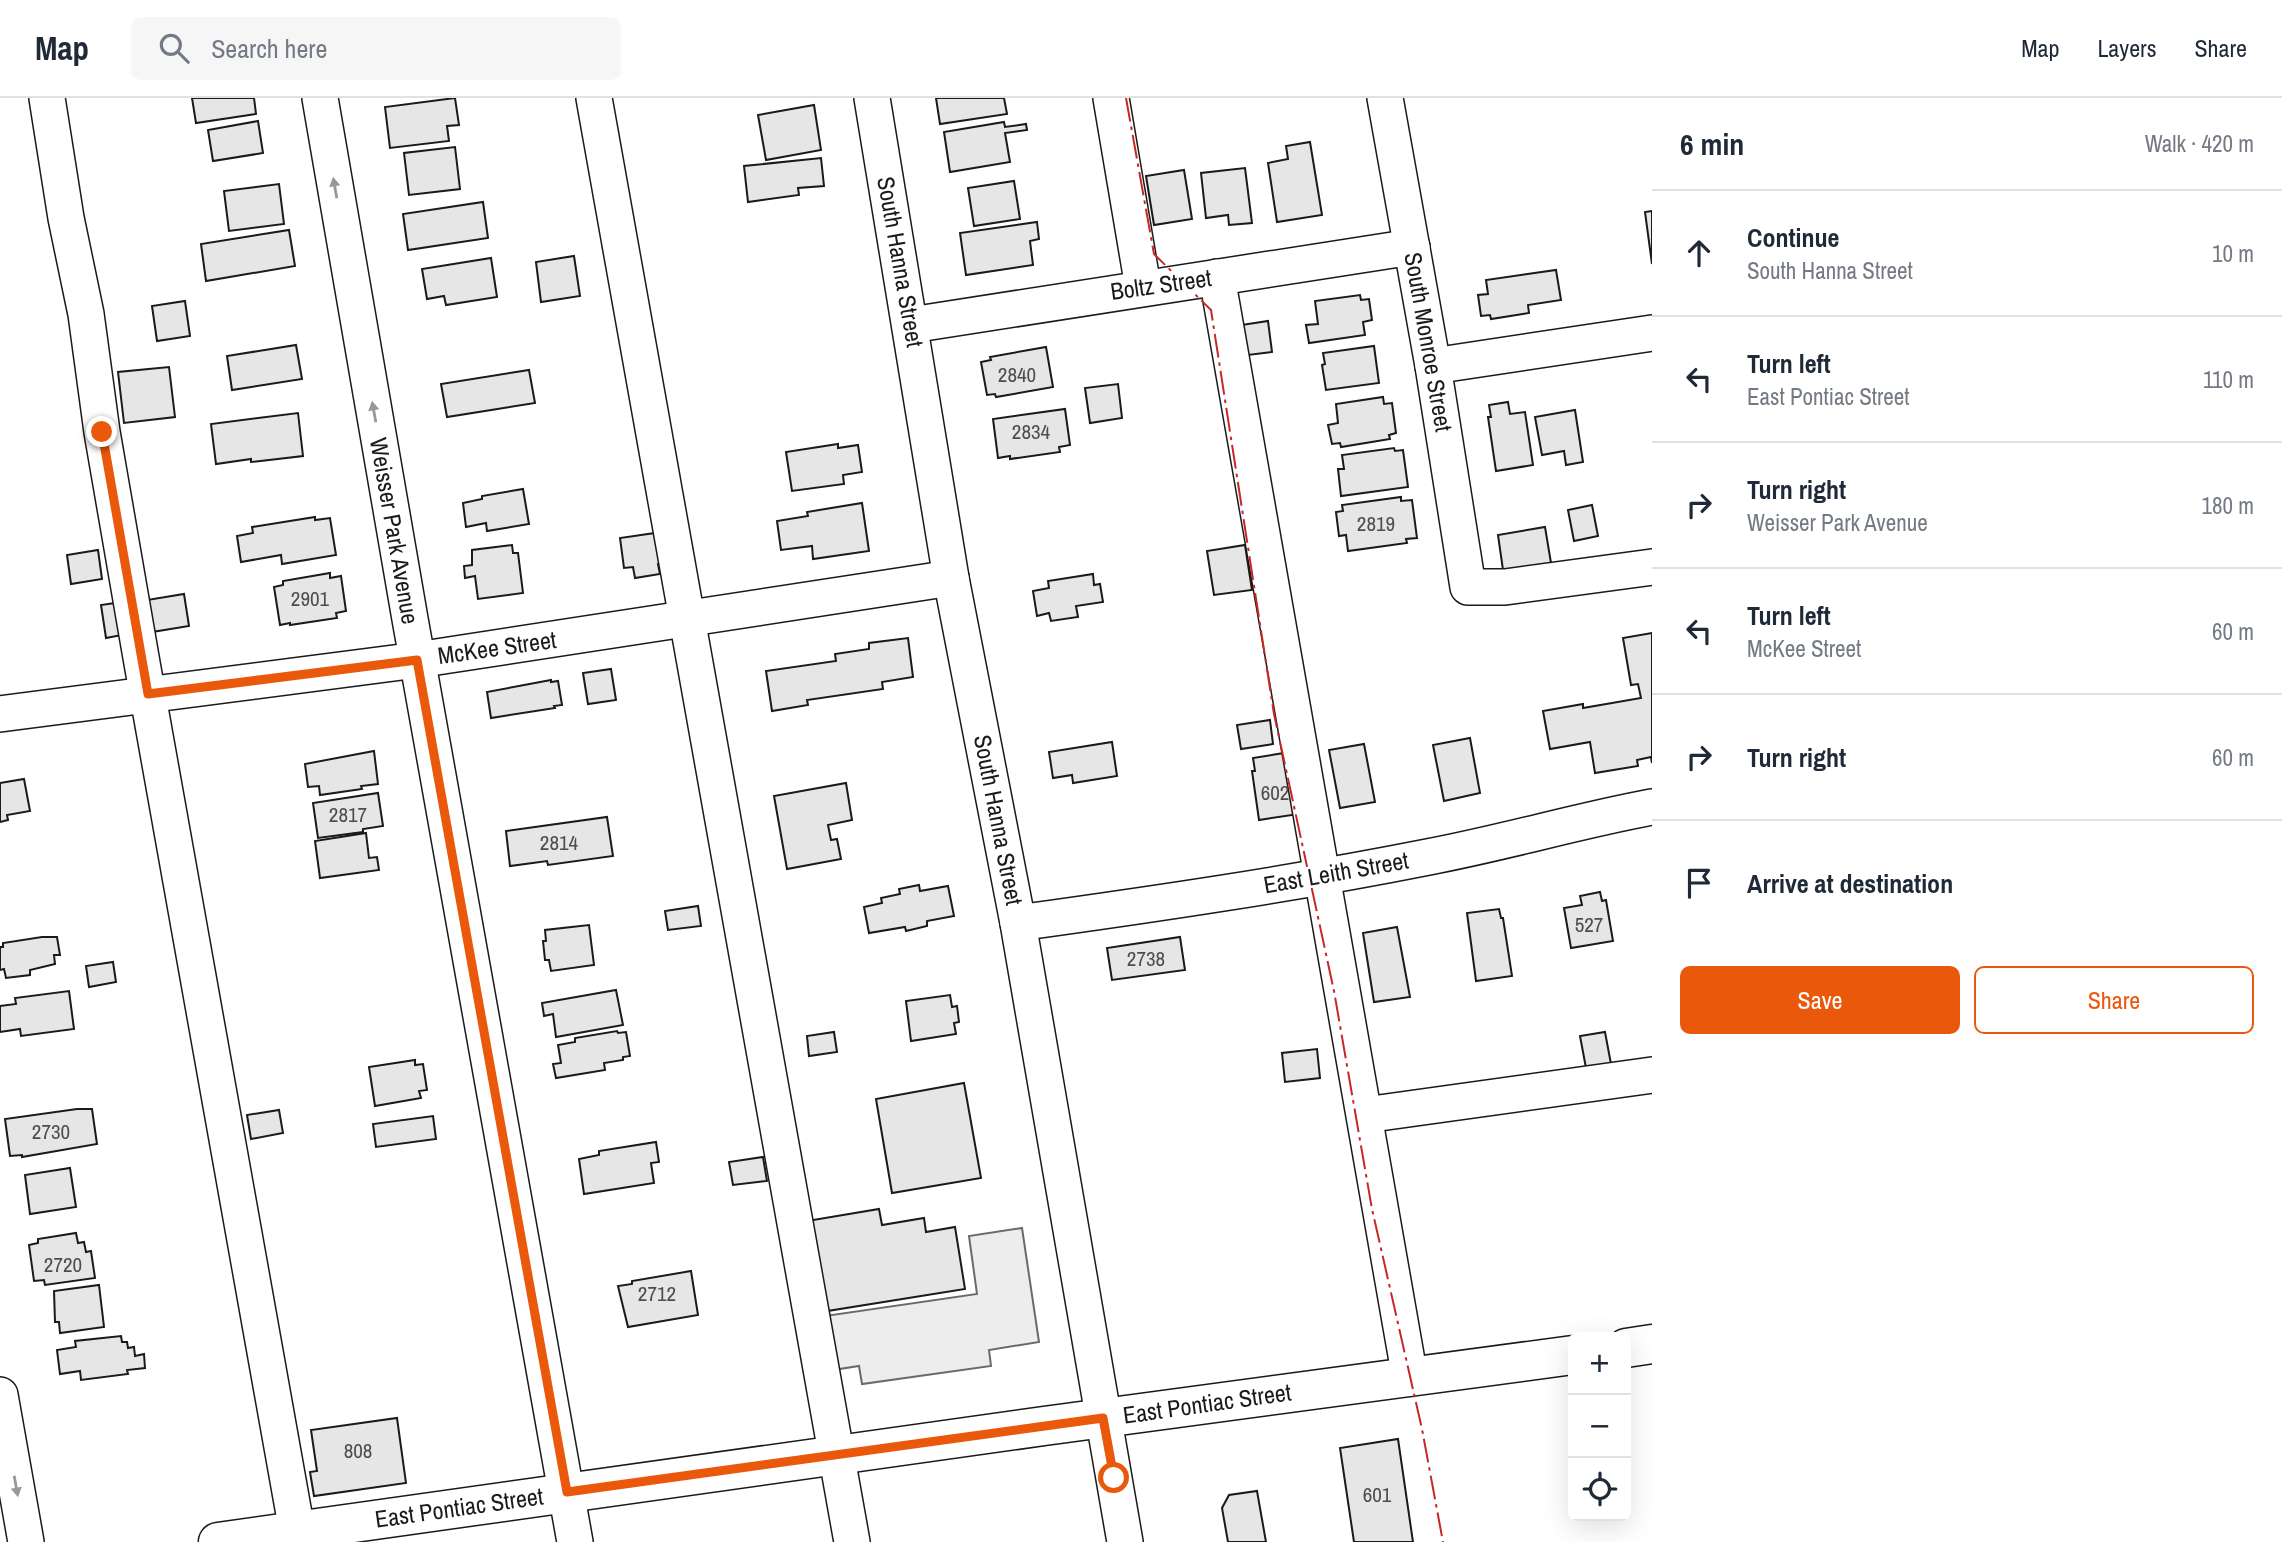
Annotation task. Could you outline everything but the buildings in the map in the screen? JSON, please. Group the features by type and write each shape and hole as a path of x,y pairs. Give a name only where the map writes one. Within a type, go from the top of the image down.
{"main road":[{"path":"1631,1347 1652,1344"},
{"name":"East Pontiac Street","path":"218,1542 298,1536 567,1492 1568,1356"}],"street":[{"path":"47,98 65,218 86,314 102,432 298,1536"},
{"name":"Weisser Park Avenue","path":"320,98 417,660 575,1542"},
{"path":"594,98 852,1542"},
{"name":"South Hanna Street","path":"872,98 951,578 1018,923 1125,1542"},
{"path":"1111,98 1143,287"},
{"name":"South Monroe Street","path":"1385,98 1433,366 1468,587 1505,587 1652,567"},
{"name":"Boltz Street","path":"911,325 1412,247"},
{"path":"1217,277 1409,1378"},
{"path":"1433,366 1652,333"},
{"name":"McKee Street","path":"0,714 417,660 951,578"},
{"name":"East Leith Street","path":"1018,923 1323,877 1431,857 1602,816 1652,807"},
{"path":"1365,1115 1652,1075"},
{"path":"0,1395 26,1542"}],"shaded area":[{"path":"1022,1228 1039,1342 989,1350 991,1366 862,1384 859,1366 833,1370 825,1316 977,1294 969,1236"}],"power":[{"path":"1126,98 1154,254 1211,310 1274,714 1334,991 1372,1209 1422,1429 1443,1542"}],"route":[{"path":"102,432 148,694 417,660 567,1492 1103,1418 1114,1478"}]}
